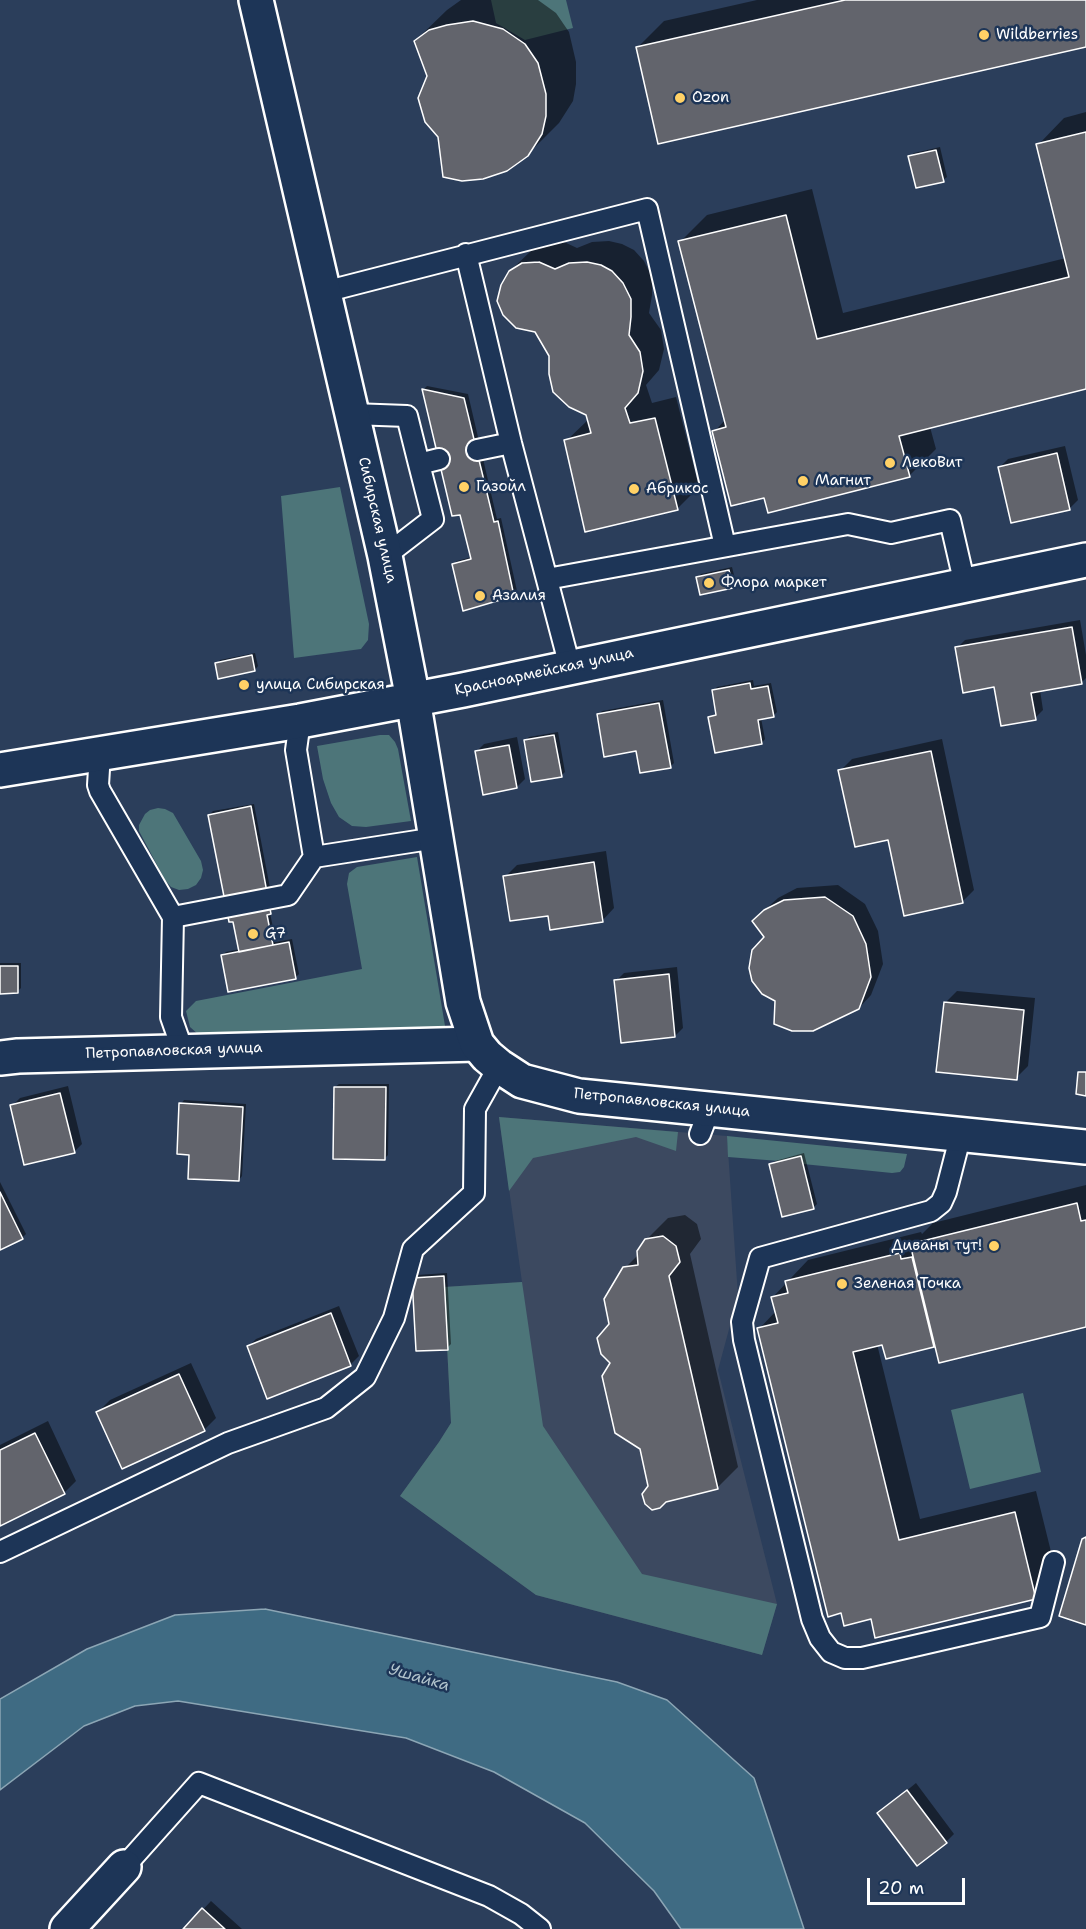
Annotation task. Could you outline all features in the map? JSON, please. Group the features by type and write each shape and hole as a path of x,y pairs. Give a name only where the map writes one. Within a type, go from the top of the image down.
{"main road":[{"name":"Сибирская улица","path":"256,0 386,556 413,699 463,1002 488,1055"},
{"name":"Красноармейская улица","path":"0,770 300,721 1086,560"},
{"name":"Петропавловская улица","path":"0,1058 183,1051 488,1055 522,1081 579,1096 705,1121 961,1134 1086,1147"},
{"path":"67,1929 124,1867"}],"lane":[{"path":"324,292 646,209 725,546"},
{"path":"466,254 511,443 570,667"},
{"path":"352,414 407,416 433,519 386,556"},
{"path":"477,450 511,443"},
{"path":"419,464 439,459"},
{"path":"547,579 848,524 891,533 950,520 965,585"},
{"path":"174,917 288,895 315,857 296,750 300,721"},
{"path":"100,753 98,785 100,791 174,917 171,1017 183,1051"},
{"path":"315,857 436,838"},
{"path":"0,1552 228,1443 326,1408 365,1377 394,1318 413,1249 474,1193 475,1109 488,1055"},
{"path":"961,1134 946,1192 940,1203 931,1211 760,1258 742,1322 744,1340 812,1619 820,1638 831,1652 845,1658 862,1658 1040,1617 1054,1562"},
{"path":"124,1867 199,1783 489,1896 521,1914 540,1929"}],"shaded area":[{"path":"499,1117 727,1136 738,1296 718,1370 777,1604 762,1655 536,1595 400,1496 451,1423 444,1287 522,1282"}],"green space":[{"path":"491,0 566,0 573,28 525,40 496,23"},
{"path":"340,487 369,624 368,640 361,649 294,658 281,496"},
{"path":"389,735 398,749 411,821 366,827 352,826 339,817 331,803 323,779 317,746"},
{"path":"158,808 173,813 201,861 203,870 201,878 196,885 188,889 179,890 171,887 165,880 139,831 139,825 145,814"},
{"path":"417,857 446,1032 199,1035 190,1027 186,1011 196,1001 362,969 347,884 349,873 357,867"},
{"path":"499,1117 678,1132 676,1151 636,1137 533,1158 509,1191"},
{"path":"727,1136 907,1154 904,1167 900,1172 892,1173 803,1164 800,1156 779,1161 728,1157"},
{"path":"522,1282 543,1426 642,1574 777,1604 762,1655 536,1595 400,1496 451,1423 444,1287"},
{"path":"1023,1393 1041,1472 970,1489 951,1410"}],"water":[{"name":"Ушайка","path":"265,1609 617,1682 667,1700 754,1778 804,1929 681,1929 654,1891 585,1823 494,1772 406,1738 178,1701 135,1706 84,1726 0,1790 0,1699 87,1649 175,1615"}],"building":[{"path":"845,0 1086,0 1086,47 658,144 636,47"},
{"path":"473,21 503,29 525,44 538,63 546,94 546,116 542,134 528,156 507,171 483,179 462,181 443,177 438,137 425,122 418,98 427,76 414,41 429,30"},
{"path":"1086,132 1086,389 899,436 910,477 768,513 764,498 731,506 712,431 726,427 678,241 786,215 817,339 1069,277 1036,144"},
{"path":"936,150 944,182 916,188 908,156"},
{"path":"539,262 555,269 569,263 587,262 601,265 612,271 623,283 631,299 629,335 640,352 643,371 638,393 625,408 630,423 655,418 678,510 585,532 564,440 591,433 586,415 569,407 553,392 549,374 549,356 535,332 516,328 503,315 497,301 501,285 509,271 522,263"},
{"path":"422,389 464,398 494,522 498,521 514,596 463,611 452,564 471,559 460,515 452,516"},
{"path":"1057,453 1070,510 1011,523 998,467"},
{"path":"729,570 733,588 700,595 696,577"},
{"path":"1072,627 1082,684 1031,693 1036,720 1001,726 994,687 963,693 955,647"},
{"path":"252,655 255,671 218,679 215,663"},
{"path":"750,683 751,689 768,686 774,717 758,720 762,744 715,753 708,717 716,715 712,690"},
{"path":"659,703 671,768 640,773 636,751 604,757 597,714"},
{"path":"554,735 562,777 531,782 524,740"},
{"path":"509,745 517,788 483,795 475,751"},
{"path":"931,751 963,903 904,916 888,840 855,847 838,770"},
{"path":"251,806 271,914 267,915 273,945 239,952 233,922 229,922 208,815"},
{"path":"594,862 603,922 550,930 548,916 510,921 503,876"},
{"path":"825,897 853,916 866,944 871,977 859,1009 813,1031 792,1031 774,1024 775,1001 762,994 752,981 749,968 752,950 764,937 752,921 764,910 784,900"},
{"path":"289,942 296,979 228,992 221,955"},
{"path":"0,966 18,966 18,993 0,994"},
{"path":"669,974 675,1037 621,1043 614,980"},
{"path":"944,1002 1024,1010 1017,1080 936,1072"},
{"path":"1078,1072 1086,1072 1086,1096 1076,1094"},
{"path":"334,1087 386,1087 385,1160 333,1159"},
{"path":"60,1093 75,1153 24,1165 10,1105"},
{"path":"179,1103 243,1107 239,1181 188,1179 189,1155 177,1154"},
{"path":"801,1156 814,1209 782,1217 769,1164"},
{"path":"0,1192 23,1239 0,1250"},
{"path":"1077,1203 1081,1221 1086,1220 1086,1327 939,1363 910,1244"},
{"path":"663,1236 676,1246 680,1262 669,1276 718,1489 666,1502 660,1508 652,1510 645,1504 642,1494 648,1486 640,1449 615,1433 602,1376 610,1363 601,1354 597,1338 609,1324 604,1299 623,1267 638,1265 637,1251 645,1239"},
{"path":"900,1253 901,1259 912,1257 934,1347 886,1359 882,1345 853,1352 899,1540 1015,1512 1036,1599 875,1638 871,1619 844,1626 841,1613 828,1617 757,1328 778,1323 771,1297 788,1293 785,1281"},
{"path":"444,1276 448,1350 416,1351 412,1278"},
{"path":"331,1313 351,1366 267,1399 247,1346"},
{"path":"179,1374 205,1431 122,1469 96,1412"},
{"path":"35,1433 65,1494 0,1526 0,1450"},
{"path":"1086,1537 1086,1625 1059,1616 1082,1539"},
{"path":"907,1790 947,1843 917,1866 877,1813"},
{"path":"202,1908 225,1929 183,1929"}],"place":[{"name":"Wildberries","path":"984,35"},
{"name":"Ozon","path":"680,98"},
{"name":"ЛекоВит","path":"890,463"},
{"name":"Магнит","path":"803,481"},
{"name":"Газойл","path":"464,487"},
{"name":"Абрикос","path":"634,489"},
{"name":"Флора маркет","path":"709,583"},
{"name":"Азалия","path":"480,596"},
{"name":"улица Сибирская","path":"244,685"},
{"name":"G7","path":"253,934"},
{"name":"Диваны тут!","path":"994,1246"},
{"name":"Зеленая Точка","path":"842,1284"}]}
